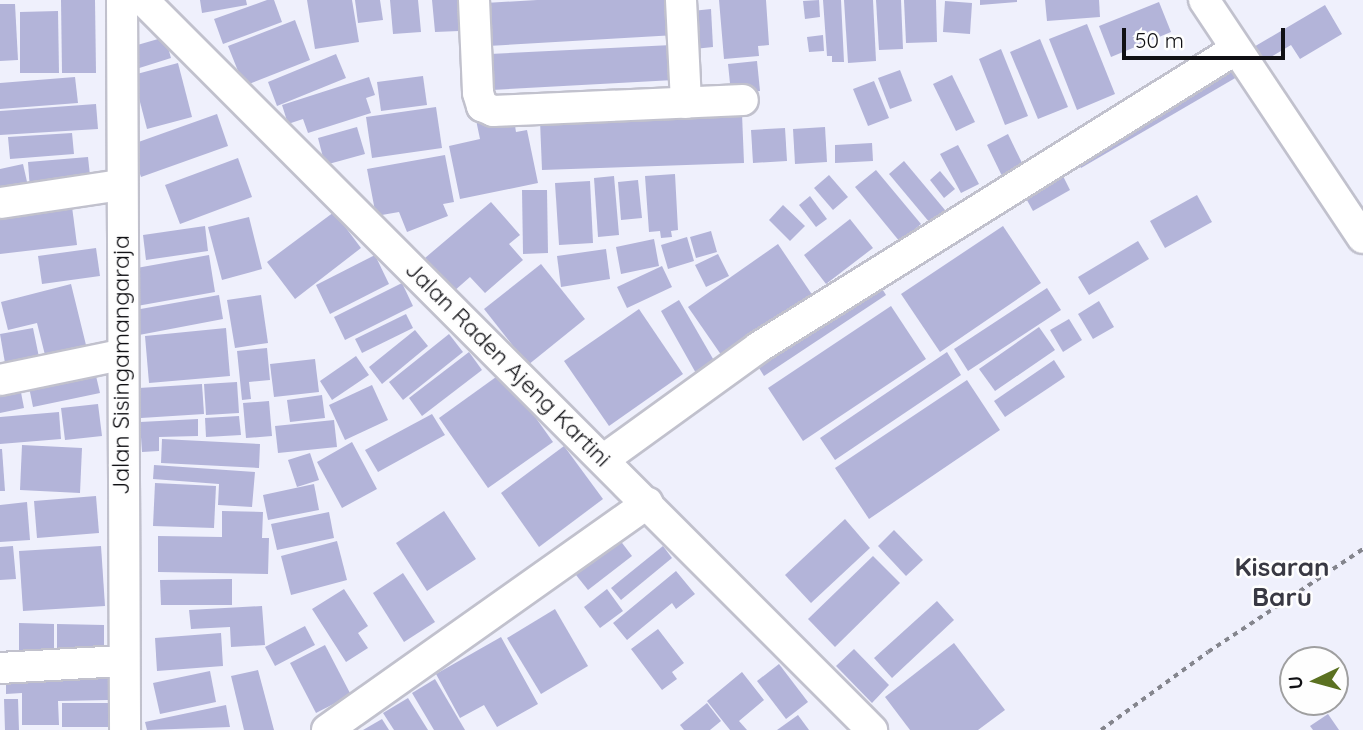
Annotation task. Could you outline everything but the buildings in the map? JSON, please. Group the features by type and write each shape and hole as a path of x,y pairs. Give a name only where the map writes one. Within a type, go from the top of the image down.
{"street":[{"name":"Jalan Sisingamangaraja","path":"122,0 120,185 125,730"},
{"name":"Jalan Raden Ajeng Kartini","path":"143,0 872,730"},
{"path":"474,0 482,106 493,111 743,100"},
{"path":"681,0 686,103"},
{"path":"1204,0 1363,238"},
{"path":"603,460 759,347 1236,49"},
{"path":"0,203 120,185"},
{"path":"0,380 121,355"},
{"path":"327,730 648,503"},
{"path":"0,668 123,661"}],"path":[{"path":"1101,730 1208,652 1363,549"}],"district":[{"name":"Kisaran Baru","path":"1282,582"}]}
